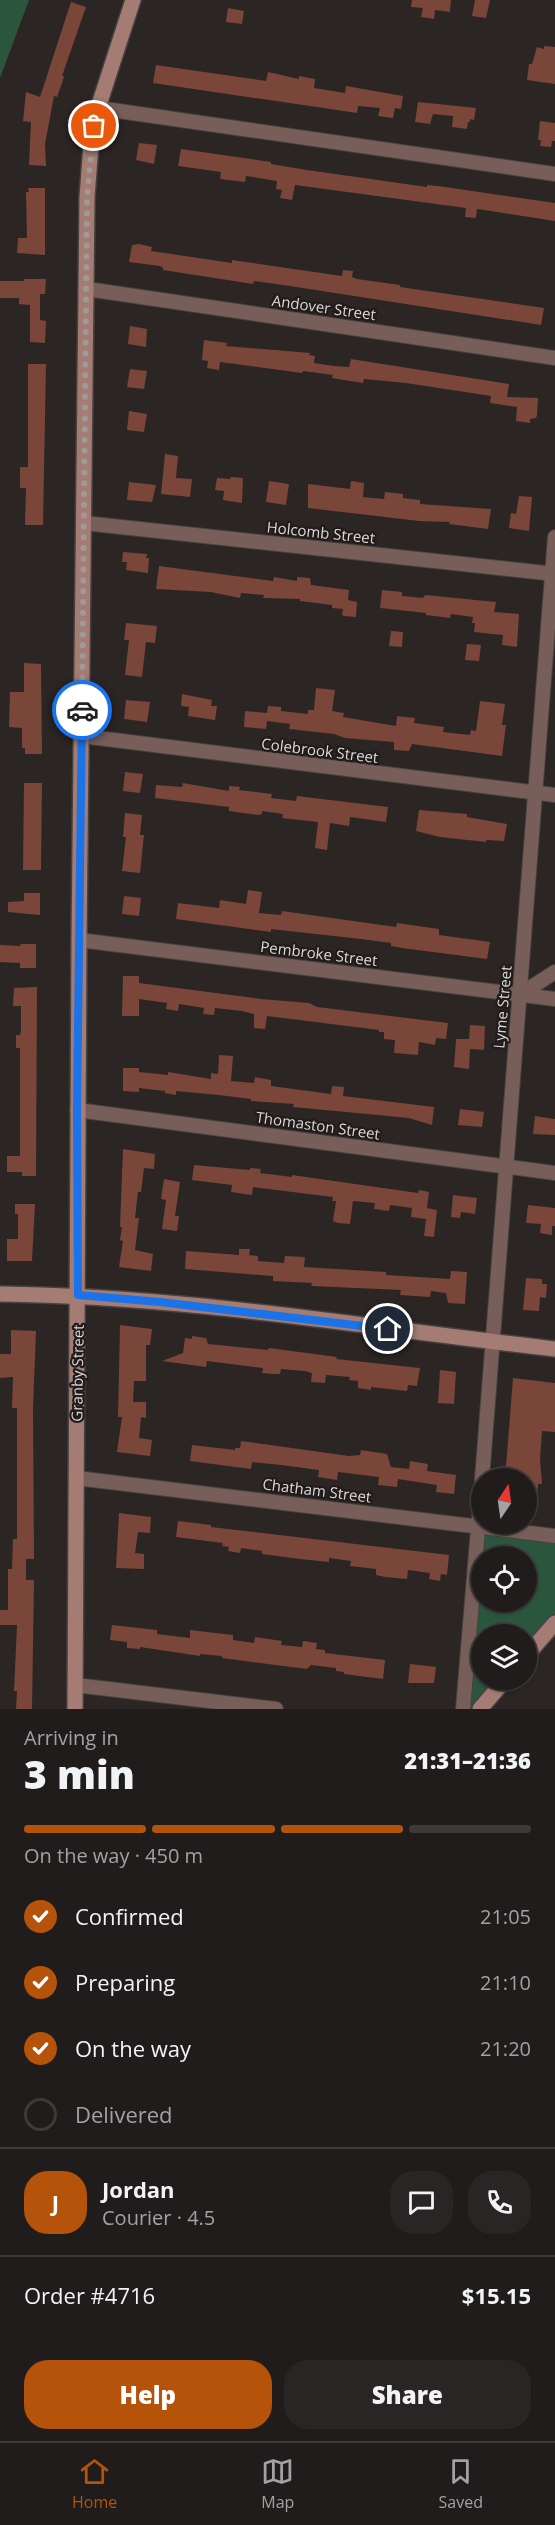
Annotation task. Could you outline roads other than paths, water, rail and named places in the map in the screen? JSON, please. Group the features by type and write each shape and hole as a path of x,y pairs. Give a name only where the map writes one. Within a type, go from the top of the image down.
{"main road":[{"name":"Granby Street","path":"75,1709 77,1110 87,196 91,145 98,108 133,0"},
{"path":"0,1294 78,1295 160,1302 555,1349"},
{"path":"537,1643 555,1623"},
{"path":"480,1709 497,1690"}],"street":[{"path":"98,108 555,174"},
{"name":"Andover Street","path":"87,289 555,358"},
{"name":"Holcomb Street","path":"84,523 554,574"},
{"name":"Lyme Street","path":"483,1468 554,574 555,537"},
{"name":"Colebrook Street","path":"82,736 555,795"},
{"name":"Pembroke Street","path":"79,940 555,999"},
{"path":"519,995 555,972"},
{"name":"Thomaston Street","path":"77,1110 555,1173"},
{"name":"Chatham Street","path":"76,1478 471,1525"},
{"name":"Lyme Street","path":"463,1709 477,1534"},
{"name":"Chatham Street","path":"537,1534 555,1536"},
{"path":"75,1685 276,1709"}]}
